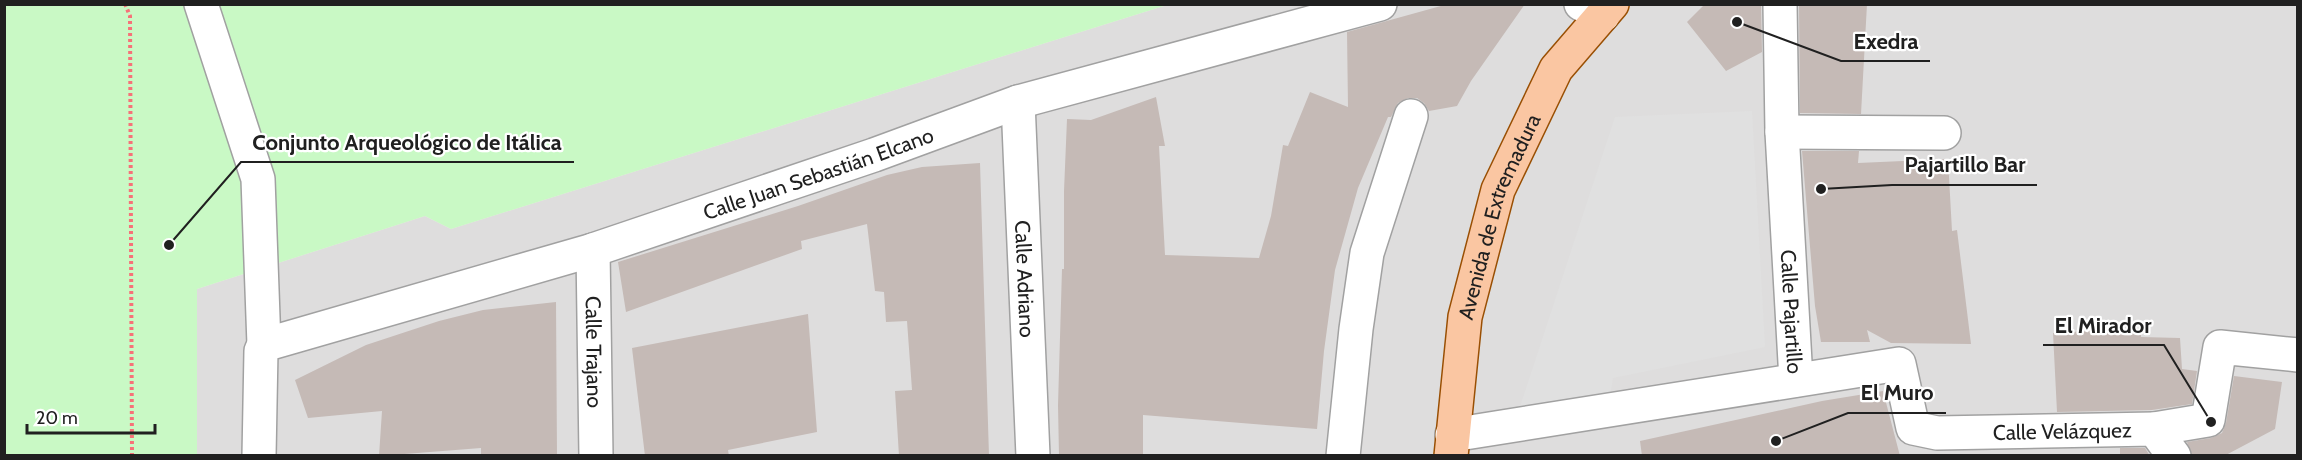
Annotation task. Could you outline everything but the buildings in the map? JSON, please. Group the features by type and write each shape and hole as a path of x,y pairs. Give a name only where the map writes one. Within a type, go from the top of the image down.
{"main road":[{"name":"Avenida de Extremadura","path":"1452,445 1465,317 1498,190 1556,69 1599,8"}],"street":[{"path":"201,4 258,179 263,348 259,456"},
{"name":"Calle Juan Sebastián Elcano","path":"263,348 593,250 874,155 1018,102 1380,4"},
{"name":"Calle Pajartillo","path":"1452,445 1796,380 1782,132 1780,4"},
{"name":"Calle Adriano","path":"1018,102 1033,456"},
{"path":"1343,456 1356,329 1367,253 1412,116"},
{"path":"1782,132 1944,134"},
{"name":"Calle Trajano","path":"593,250 596,456"},
{"path":"2154,429 2208,420 2220,347 2298,355"},
{"path":"1796,380 1899,364 1914,428 1939,444"},
{"name":"Calle Velázquez","path":"1939,444 2154,429 2174,456"}],"path":[{"path":"125,4 130,16 132,456"}],"shaded area":[{"path":"1167,5 2297,5 2297,455 197,455 197,289 425,216 451,229"},
{"path":"1752,111 1765,347 1613,378 1609,401 1518,413 1615,117"}],"green space":[{"path":"4,5 1167,5 451,229 425,216 197,289 197,456 5,455"}],"place":[{"name":"Exedra","path":"1737,22"},
{"name":"Pajartillo Bar","path":"1821,189"},
{"name":"Conjunto Arqueológico de Itálica","path":"169,245"},
{"name":"El Mirador","path":"2211,422"},
{"name":"El Muro","path":"1776,441"}]}
